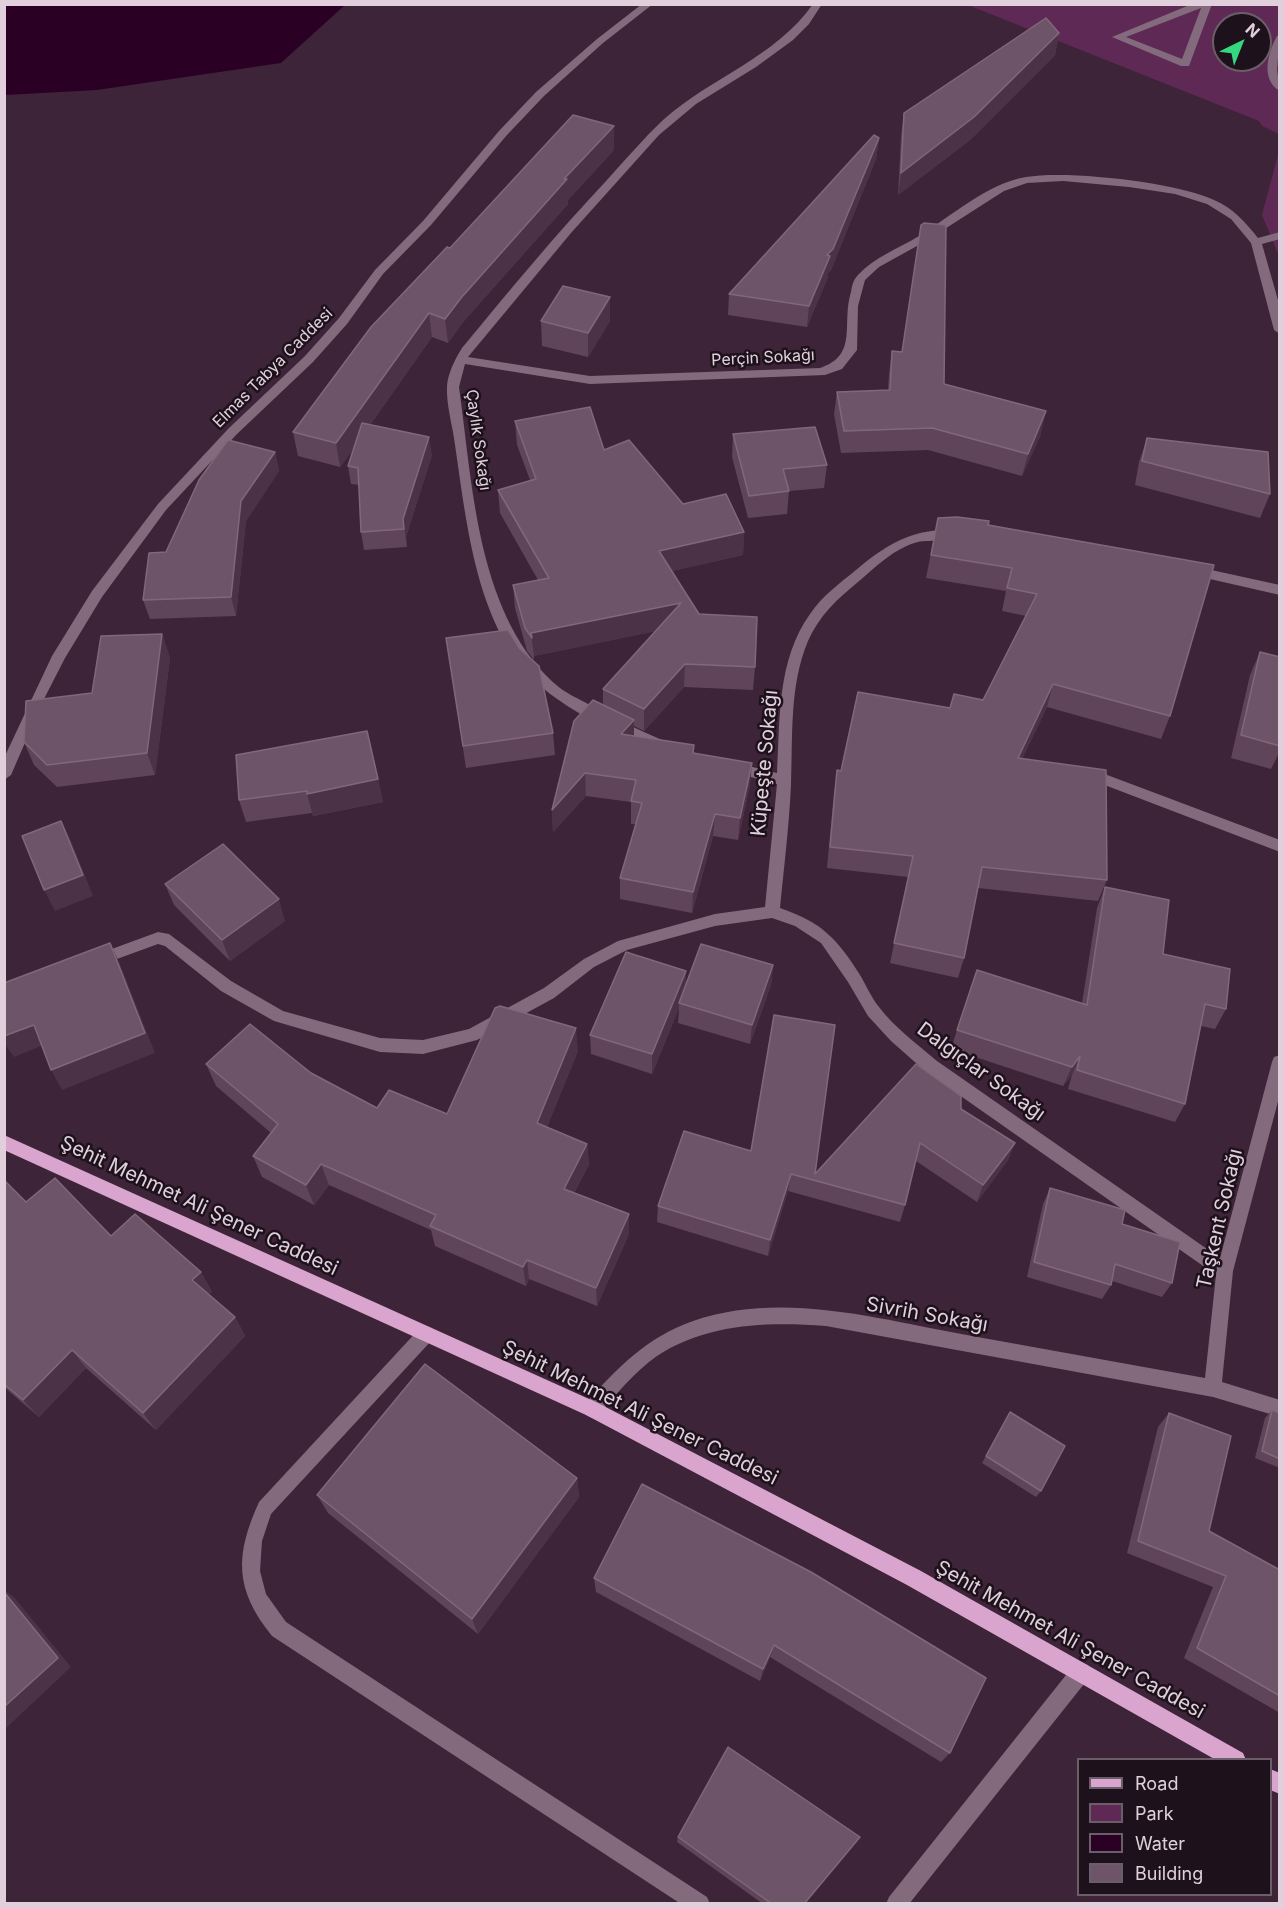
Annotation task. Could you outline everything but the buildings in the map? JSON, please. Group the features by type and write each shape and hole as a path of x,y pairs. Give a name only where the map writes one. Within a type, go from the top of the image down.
{"main road":[{"name":"Şehit Mehmet Ali Şener Caddesi","path":"4,1142 592,1409 914,1578 1232,1758"}],"street":[{"name":"Elmas Tabya Caddesi","path":"4,775 37,699 59,656 97,594 162,507 233,431 309,359 379,272 427,223 503,133 533,102 583,54 649,4"},
{"name":"Çaylık Sokağı","path":"672,750 618,727 558,693 529,667 510,638 492,597 475,541 453,387 460,360 533,271 645,145 674,116 775,49 797,30 818,4"},
{"path":"1202,4 1117,37 1185,64 1207,4"},
{"path":"1280,38 1271,62 1276,84 1280,88"},
{"name":"Perçin Sokağı","path":"460,360 590,380 821,372 838,366 850,350 852,306 861,279 875,265 932,234 1000,189 1026,180 1063,178 1177,190 1211,202 1235,217 1256,242 1280,330"},
{"path":"1256,242 1280,235"},
{"name":"Küpeşte Sokağı","path":"772,912 784,780 785,716 796,655 811,623 833,596 883,554 913,538 931,533 967,536"},
{"path":"1184,570 1280,590"},
{"path":"716,763 784,780"},
{"path":"1075,767 1280,846"},
{"name":"Dalgıçlar Sokağı","path":"78,967 158,938 169,940 226,986 279,1016 380,1045 423,1047 472,1035 549,993 589,963 623,945 716,920 772,912 800,921 826,939 853,977 873,1011 896,1036 931,1066 1225,1271"},
{"name":"Taşkent Sokağı","path":"1213,1388 1225,1271 1280,1062"},
{"name":"Sivrih Sokağı","path":"592,1409 621,1377 650,1352 700,1326 735,1318 775,1314 826,1318 1213,1388 1280,1409"},
{"path":"426,1334 265,1508 255,1528 251,1550 249,1572 254,1594 264,1613 279,1629 700,1904"},
{"path":"896,1904 1081,1672"}],"green space":[{"path":"968,5 1279,5 1279,134 1262,126 1259,121"},
{"path":"1279,151 1279,256 1262,215"}],"water":[{"path":"5,4 345,5 281,63 97,90 5,95"}]}
